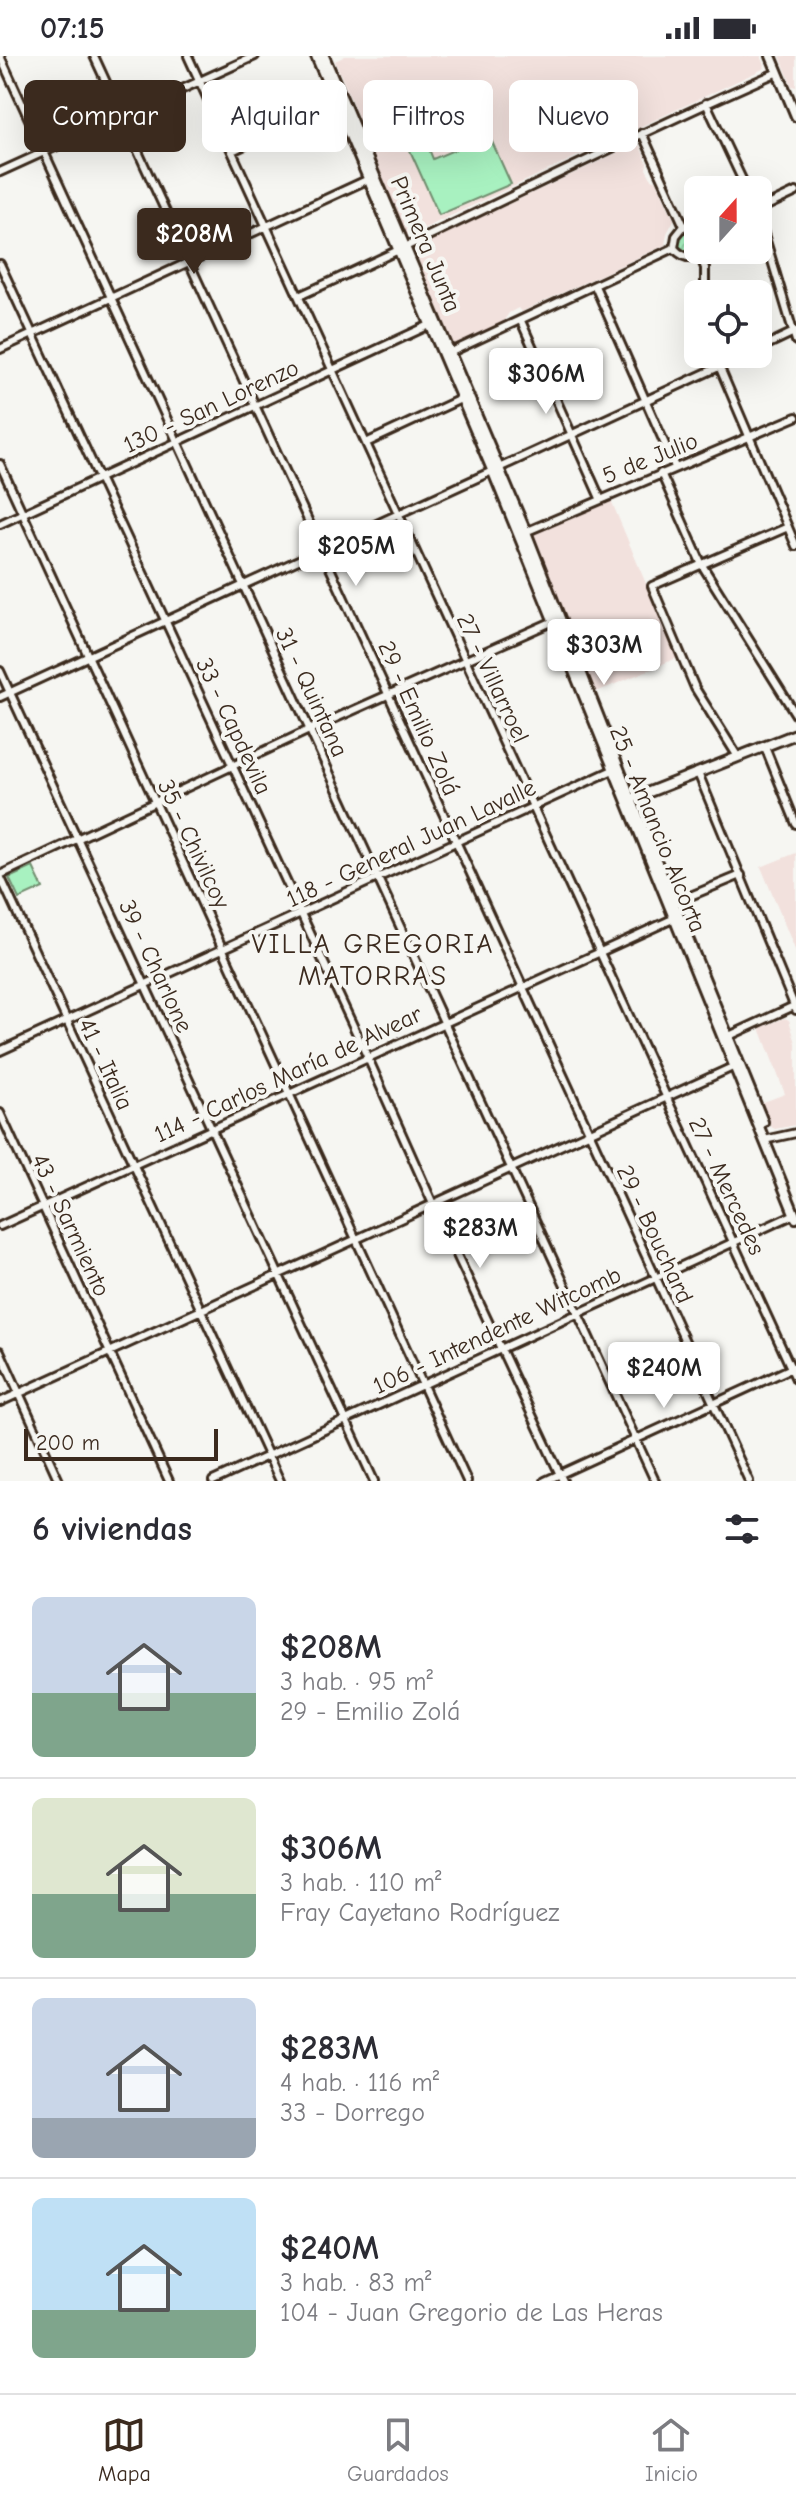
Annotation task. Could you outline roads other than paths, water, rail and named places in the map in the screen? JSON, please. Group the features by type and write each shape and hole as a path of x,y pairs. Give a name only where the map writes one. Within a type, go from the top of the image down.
{"main road":[{"path":"316,56 329,80"},
{"name":"Primera Junta","path":"324,56 332,80"},
{"path":"771,56 792,97 796,116"},
{"name":"Primera Junta","path":"347,118 522,533 796,1212"},
{"path":"628,801 796,734"}],"street":[{"name":"31 - Quintana","path":"0,56 655,1481"},
{"name":"29 - Emilio Zolá","path":"94,56 105,80"},
{"name":"27 - Villarroel","path":"188,56 202,87"},
{"path":"186,87 255,56"},
{"path":"299,296 403,250 706,103 778,72"},
{"path":"706,103 740,176"},
{"path":"642,133 684,226 676,236 674,248"},
{"name":"29 - Emilio Zolá","path":"138,152 390,695 454,843 588,1133"},
{"name":"27 - Villarroel","path":"232,152 665,1096"},
{"path":"0,172 44,153"},
{"path":"0,349 372,177"},
{"path":"772,205 796,192"},
{"path":"674,248 684,255"},
{"path":"447,354 674,248"},
{"path":"772,259 796,341"},
{"name":"33 - Capdevila","path":"0,264 562,1478"},
{"path":"595,286 675,467"},
{"path":"521,321 600,498"},
{"name":"130 - San Lorenzo","path":"0,524 434,323"},
{"path":"772,342 794,332"},
{"path":"0,697 718,368"},
{"path":"720,368 796,546"},
{"path":"366,443 465,397"},
{"name":"5 de Julio","path":"522,533 796,417"},
{"name":"35 - Chivilcoy","path":"0,464 467,1481"},
{"path":"661,473 702,565 796,715"},
{"path":"738,757 695,688 652,586 788,527"},
{"path":"0,876 309,730 557,619"},
{"name":"39 - Charlone","path":"0,671 374,1481"},
{"path":"765,747 796,824"},
{"name":"118 - General Juan Lavalle","path":"0,1051 615,769"},
{"path":"698,773 796,1007 726,1037"},
{"path":"671,904 741,875"},
{"name":"41 - Italia","path":"0,876 280,1481"},
{"name":"114 - Carlos María de Alvear","path":"0,1226 676,917"},
{"path":"0,1402 737,1065"},
{"name":"27 - Mercedes","path":"665,1096 794,1368 796,1379"},
{"name":"43 - Sarmiento","path":"0,1113 169,1481"},
{"name":"29 - Bouchard","path":"588,1133 749,1481"},
{"path":"767,1139 796,1133"},
{"name":"106 - Intendente Witcomb","path":"213,1481 796,1212"},
{"path":"0,1351 59,1481"},
{"path":"545,1481 562,1478 636,1439 794,1368"}],"district":[{"name":"VILLA GREGORIA MATORRAS","path":"373,960"}]}
